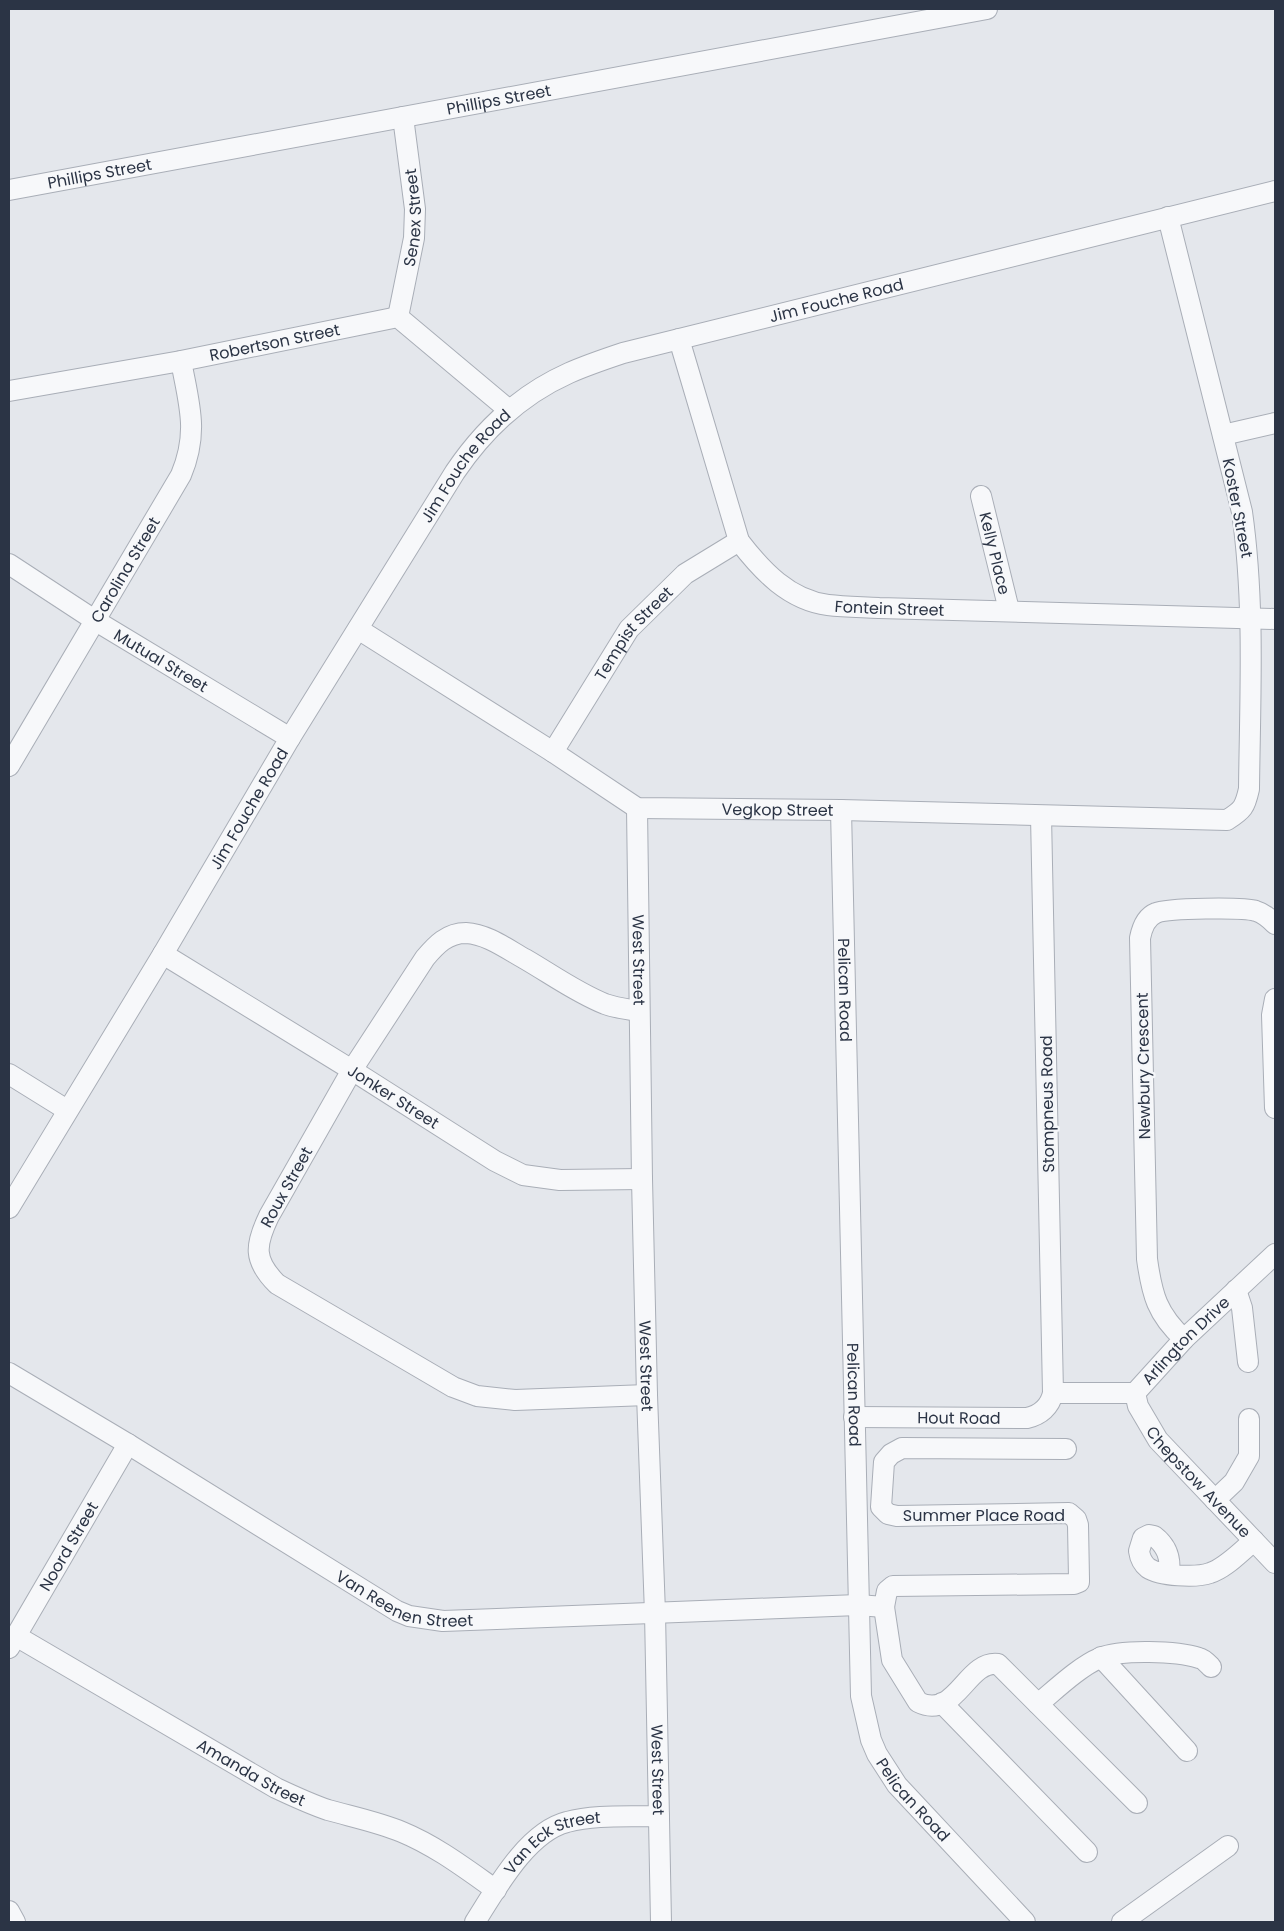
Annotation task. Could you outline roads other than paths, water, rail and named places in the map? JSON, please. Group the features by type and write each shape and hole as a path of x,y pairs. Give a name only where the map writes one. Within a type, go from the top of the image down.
{"street":[{"name":"Phillips Street","path":"9,190 987,9"},
{"name":"Senex Street","path":"398,317 414,238 416,209 403,117"},
{"name":"Jim Fouche Road","path":"9,1208 163,954 290,738 464,458 509,410 535,392 569,373 623,353 1275,191"},
{"name":"Koster Street","path":"1168,217 1242,512 1248,554 1251,618 1249,789 1245,805"},
{"name":"Robertson Street","path":"9,391 181,361 398,317"},
{"path":"398,317 509,410"},
{"name":"Fontein Street","path":"679,339 739,541 754,561 785,590 827,605 1275,619"},
{"name":"Carolina Street","path":"9,766 182,475 189,457 192,420 181,361"},
{"path":"1223,435 1275,423"},
{"name":"Kelly Place","path":"981,496 1009,610"},
{"name":"Tempist Street","path":"553,752 629,629 685,574 739,541"},
{"name":"Mutual Street","path":"9,564 96,621 290,738"},
{"path":"358,629 553,752 637,808"},
{"name":"Vegkop Street","path":"637,808 841,810 1227,820 1239,812 1245,805"},
{"name":"West Street","path":"637,808 638,1011 647,1395 656,1613 661,1922"},
{"name":"Pelican Road","path":"841,810 858,1605 861,1696 865,1721 888,1773 906,1796 1025,1922"},
{"name":"Stompneus Road","path":"1041,816 1053,1393"},
{"name":"Newbury Crescent","path":"1184,1339 1169,1325 1157,1304 1151,1288 1147,1259 1140,938 1142,928 1155,913 1180,909 1258,911 1275,924"},
{"name":"Roux Street","path":"638,1011 617,1008 595,999 502,946 477,935 465,933 452,935 439,942 425,958 352,1070 260,1236 258,1249 267,1273 277,1284 453,1387 477,1396 515,1400 647,1395"},
{"name":"Jonker Street","path":"163,954 352,1070 495,1162 523,1175 560,1180 642,1179"},
{"path":"1275,999 1272,1015 1275,1108"},
{"path":"9,1074 68,1110"},
{"name":"Arlington Drive","path":"1053,1393 1135,1393 1184,1339 1275,1254"},
{"path":"1236,1290 1242,1308 1248,1362"},
{"name":"Van Reenen Street","path":"9,1373 128,1444 397,1611 409,1616 443,1620 858,1605"},
{"name":"Hout Road","path":"854,1417 1027,1418 1037,1415 1043,1410 1052,1400 1053,1393"},
{"name":"Chepstow Avenue","path":"1135,1393 1138,1406 1158,1440 1275,1563"},
{"path":"1215,1500 1234,1482 1249,1456 1249,1419"},
{"name":"Noord Street","path":"12,1642 128,1444"},
{"name":"Summer Place Road","path":"884,1607 887,1591 893,1586 1064,1585 1074,1584 1079,1579 1078,1525 1076,1519 1069,1513 897,1516 888,1514 881,1507 884,1462 891,1454 902,1448 1066,1449"},
{"path":"1169,1573 1199,1576 1210,1573 1220,1568 1254,1541"},
{"path":"858,1605 884,1607 892,1660 918,1702 933,1706 942,1703 954,1696 979,1670 992,1663 998,1664 1137,1803"},
{"name":"Amanda Street","path":"12,1642 276,1788 298,1799 328,1810 382,1824 403,1832 443,1854 496,1890"},
{"path":"1038,1704 1089,1664 1101,1657 1131,1652 1171,1653 1202,1658 1211,1668"},
{"path":"1101,1657 1187,1751"},
{"path":"942,1703 1087,1852"},
{"name":"Van Eck Street","path":"475,1922 520,1857 536,1840 549,1830 565,1822 586,1818 659,1816"},
{"path":"1122,1922 1228,1846"},
{"path":"9,1911 15,1922"}]}
